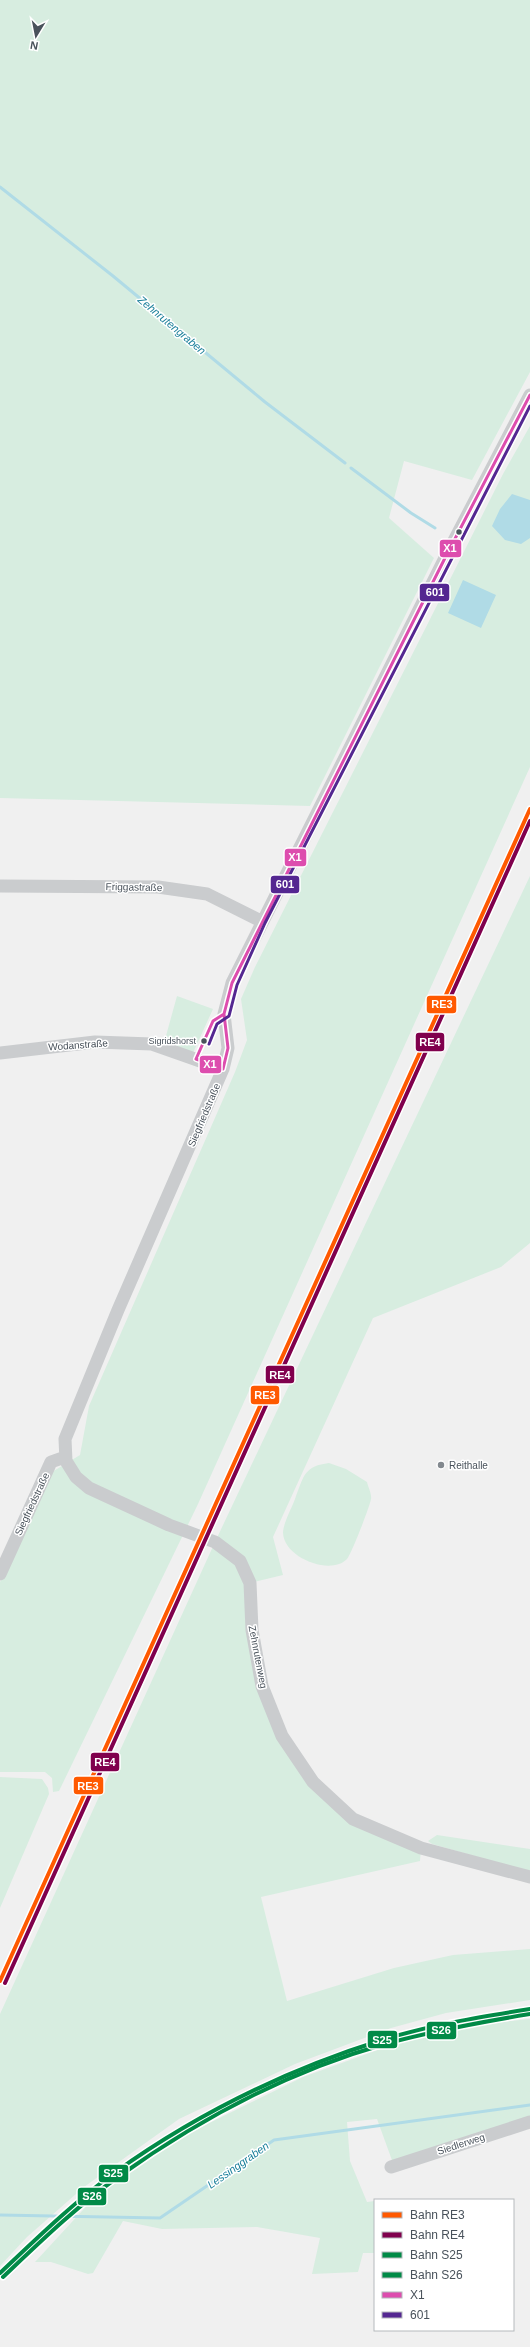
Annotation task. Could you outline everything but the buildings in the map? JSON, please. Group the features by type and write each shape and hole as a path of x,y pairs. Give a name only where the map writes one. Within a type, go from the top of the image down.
{"street":[{"name":"Siegfriedstraße","path":"0,1574 51,1462 65,1457 65,1439 71,1422 223,1069 228,1048 224,1014 232,982 261,921 530,395"},
{"name":"Friggastraße","path":"0,886 158,887 207,894 261,921"},
{"name":"Wodanstraße","path":"0,1053 95,1042 152,1044 223,1069"},
{"name":"Zehnrutenweg","path":"65,1457 76,1477 89,1488 169,1525 215,1542 240,1560 250,1583 252,1630 262,1686 282,1736 313,1782 353,1819 421,1848 530,1877"},
{"name":"Siedlerweg","path":"392,2166 530,2122"}],"green space":[{"path":"0,0 530,0 530,372 472,480 404,461 389,518 434,558 310,806 0,798"},
{"path":"530,426 530,767 198,1504 59,1791 53,1792 52,1778 45,1772 0,1772 0,1582 52,1472 80,1455 89,1406 235,1072 247,1040 241,999 255,967 503,474"},
{"path":"530,876 530,1243 501,1267 373,1318 273,1537 283,1575 250,1583 252,1630 282,1736 353,1819 421,1848 420,1861 261,1897 287,2001 394,1968 453,1955 530,1949 530,2000 446,2013 391,2028 295,2064 179,2119 84,2187 27,2237 0,2266 0,2014 215,1542"},
{"path":"177,996 213,1009 193,1053 164,1043"},
{"path":"329,1463 346,1469 367,1482 371,1497 364,1520 349,1556 340,1564 330,1566 309,1562 299,1557 285,1542 283,1533 286,1520 306,1473 315,1466"},
{"path":"0,1777 42,1779 48,1788 49,1794 0,1908"},
{"path":"437,1835 530,1849 530,1872 432,1844 428,1841"},
{"path":"530,2019 530,2118 393,2163 377,2119 347,2122 350,2161 367,2202 374,2201 374,2253 363,2253 358,2272 312,2274 320,2238 257,2227 162,2229 123,2221 93,2273 88,2274 51,2262 35,2262 94,2198 187,2134 303,2077 397,2043 492,2023"}],"water":[{"path":"512,494 530,500 530,538 521,544 505,540 492,526 500,509"},
{"path":"463,580 496,595 481,628 448,613"}],"waterway":[{"name":"Zehnrutengraben","path":"0,187 113,276 265,402 345,463"},
{"name":"Zehnrutengraben","path":"351,468 411,513 435,528"},
{"name":"Lessinggraben","path":"0,2215 160,2218 274,2140 530,2105"}],"rail line":[{"name":"RE3","path":"0,1981 530,809"},
{"name":"RE4","path":"5,1983 530,821"},
{"name":"S25","path":"0,2273 70,2209 114,2173 177,2132 242,2096 311,2065 382,2040 474,2018 530,2009"},
{"name":"S26","path":"3,2277 73,2213 118,2177 180,2136 246,2099 314,2068 385,2044 457,2027 530,2014"}],"transit line":[{"name":"X1","path":"224,1014 232,983 446,556 530,395"},
{"name":"601","path":"209,1044 217,1024 229,1016 237,985 265,923 530,406"},
{"name":"X1","path":"224,1014 228,1048 223,1069 196,1059 213,1021 224,1014"}],"place":[{"name":"Sigridshorst","path":"204,1041"},
{"name":"Reithalle","path":"441,1465"}]}
